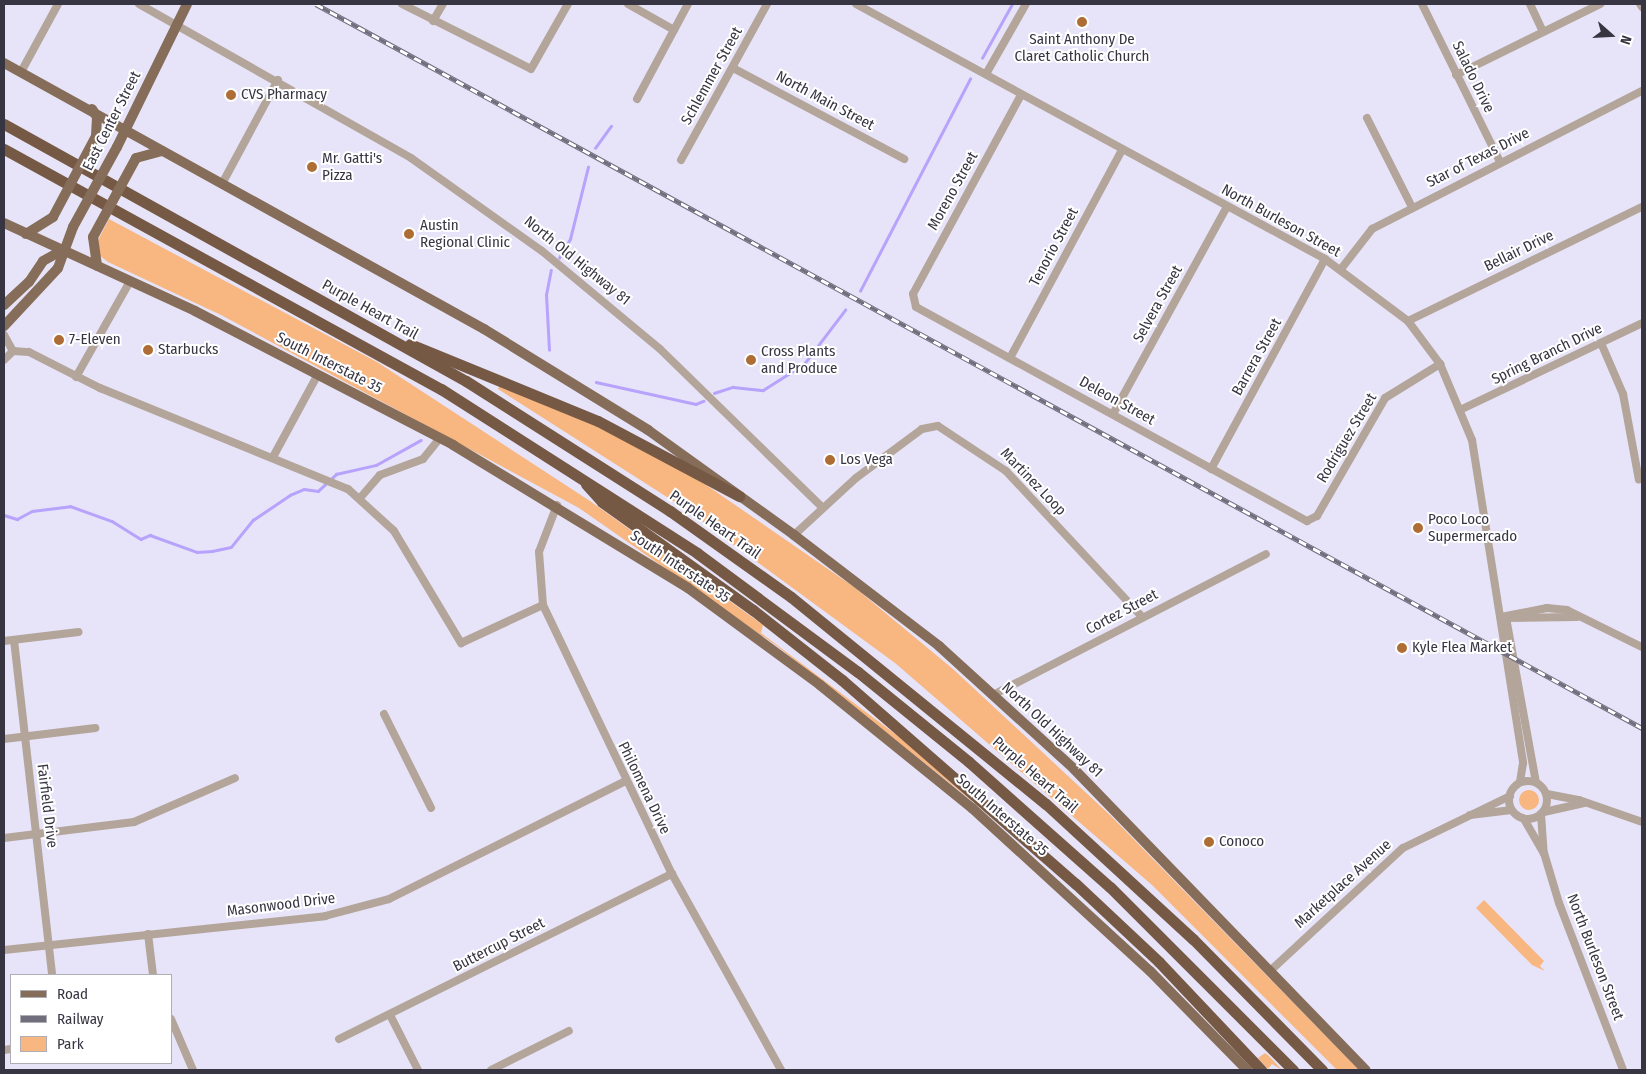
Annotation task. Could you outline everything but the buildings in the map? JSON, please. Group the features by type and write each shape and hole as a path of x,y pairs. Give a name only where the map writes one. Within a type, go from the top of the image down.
{"highway":[{"name":"Purple Heart Trail","path":"4,124 386,336 609,470 864,653 995,759 1108,859 1322,1070"},
{"path":"4,149 410,371 575,471 794,623 969,762 1124,900 1293,1070"},
{"path":"386,336 441,353 598,421 739,496"},
{"path":"575,471 602,502 753,610 842,680 1010,827 1159,962 1261,1070"}],"main road":[{"name":"East Center Street","path":"4,326 42,289 58,268 61,251 126,130 187,4"},
{"path":"4,63 92,109 162,151 223,182 610,405 794,535"},
{"path":"26,234 52,216 96,136 97,117 92,109"},
{"path":"97,266 93,237 136,158 162,151"},
{"name":"South Interstate 35","path":"4,222 61,251 130,281 318,374 440,438 557,505 757,637 899,747 1104,927 1248,1070"},
{"path":"4,305 43,261 61,251"},
{"name":"North Old Highway 81","path":"794,535 939,646 1074,769 1270,971"},
{"path":"1270,971 1366,1070"}],"street":[{"path":"21,72 58,4"},
{"name":"North Old Highway 81","path":"139,4 278,80 412,158 573,275 660,349 821,506"},
{"path":"402,4 531,70 568,4"},
{"path":"433,21 443,4"},
{"path":"628,4 674,30"},
{"path":"636,98 688,4"},
{"name":"Schlemmer Street","path":"681,160 733,68 766,4"},
{"name":"North Burleson Street","path":"856,4 1325,259 1341,269 1408,321 1440,364 1462,409 1472,440 1501,617 1522,763 1520,782"},
{"path":"986,74 1026,4"},
{"name":"Salado Drive","path":"1422,4 1500,162"},
{"path":"1530,4 1542,30"},
{"path":"1456,75 1542,30 1600,4"},
{"name":"North Main Street","path":"733,68 904,159"},
{"path":"223,182 278,80"},
{"name":"Star of Texas Drive","path":"1341,269 1372,229 1642,91"},
{"name":"Moreno Street","path":"911,301 1021,95"},
{"path":"1367,118 1412,207"},
{"name":"Tenorio Street","path":"1010,358 1122,150"},
{"name":"Selvera Street","path":"1113,414 1227,207"},
{"name":"Bellair Drive","path":"1408,321 1642,207"},
{"name":"Barrera Street","path":"1211,469 1325,259"},
{"path":"76,377 130,281"},
{"name":"Deleon Street","path":"911,301 1211,469 1312,521"},
{"name":"Spring Branch Drive","path":"1462,409 1642,322"},
{"path":"4,335 13,351"},
{"path":"1601,343 1623,394 1639,480"},
{"path":"4,360 13,351 29,352 76,377 323,477 360,498 394,531 414,560 461,643 543,606"},
{"name":"Rodriguez Street","path":"1312,521 1385,398 1440,364"},
{"path":"273,457 318,374"},
{"name":"Martinez Loop","path":"794,535 821,506 922,429 938,426 1006,470 1141,616"},
{"path":"360,498 380,475 423,459 440,438"},
{"name":"Philomena Drive","path":"557,505 540,552 543,606 624,782 672,874 781,1070"},
{"name":"Cortez Street","path":"993,696 1141,616 1266,554"},
{"path":"1501,617 1547,608 1571,611 1577,617 1642,646"},
{"name":"North Burleson Street","path":"1501,617 1507,623 1536,782"},
{"path":"4,641 78,632"},
{"name":"Fairfield Drive","path":"14,640 52,974"},
{"path":"384,714 432,808"},
{"path":"4,739 95,728"},
{"path":"4,838 150,818 235,778"},
{"name":"Masonwood Drive","path":"4,950 326,916 390,899 624,782"},
{"path":"1584,803 1524,819 1512,810 1510,796 1520,782 1536,782 1547,794 1584,803 1642,822"},
{"path":"1542,813 1547,794"},
{"name":"Marketplace Avenue","path":"1270,971 1381,865 1430,832 1510,796"},
{"name":"Marketplace Avenue","path":"1470,815 1512,810"},
{"name":"North Burleson Street","path":"1542,813 1544,853"},
{"name":"North Burleson Street","path":"1524,819 1544,853 1623,1070"},
{"name":"Buttercup Street","path":"339,1039 672,874"},
{"path":"148,934 153,974"},
{"path":"390,1015 418,1070"},
{"path":"172,1022 190,1069"},
{"path":"492,1070 569,1031"}],"green space":[{"path":"109,219 377,362 590,501 763,625 761,633 915,749 985,811 778,647 579,508 221,315 108,262 99,255 97,242"},
{"path":"500,384 586,420 699,480 854,587 953,669 1111,816 1359,1070 1337,1070 1152,885 895,663 681,506 498,389"},
{"path":"1529,790 1536,793 1539,800 1536,807 1529,810 1522,807 1519,800 1522,793"},
{"path":"1484,900 1544,961 1540,966 1545,971 1532,965 1476,908"},
{"path":"1265,1053 1282,1070 1272,1064 1268,1069 1258,1058"}],"waterway":[{"path":"982,58 1012,4"},
{"path":"860,291 970,79"},
{"path":"595,148 611,126"},
{"path":"559,258 570,239 588,167"},
{"path":"549,350 546,295 551,270"},
{"path":"714,393 733,387 763,390 804,364 845,310"},
{"path":"596,382 696,404 703,401"},
{"path":"4,515 17,519 32,511 70,506 112,521 141,539 150,535 197,552 212,551 231,547 253,520 290,495 304,489 318,491 336,474 376,465 421,440"}],"railway":[{"path":"316,4 1642,728"}],"place":[{"name":"Saint Anthony De Claret Catholic Church","path":"1082,22"},
{"name":"CVS Pharmacy","path":"231,95"},
{"name":"Mr. Gatti's Pizza","path":"312,167"},
{"name":"Austin Regional Clinic","path":"409,234"},
{"name":"7-Eleven","path":"59,340"},
{"name":"Starbucks","path":"148,350"},
{"name":"Cross Plants and Produce","path":"751,360"},
{"name":"Los Vega","path":"830,460"},
{"name":"Poco Loco Supermercado","path":"1418,528"},
{"name":"Kyle Flea Market","path":"1402,648"},
{"name":"Conoco","path":"1209,842"}]}
